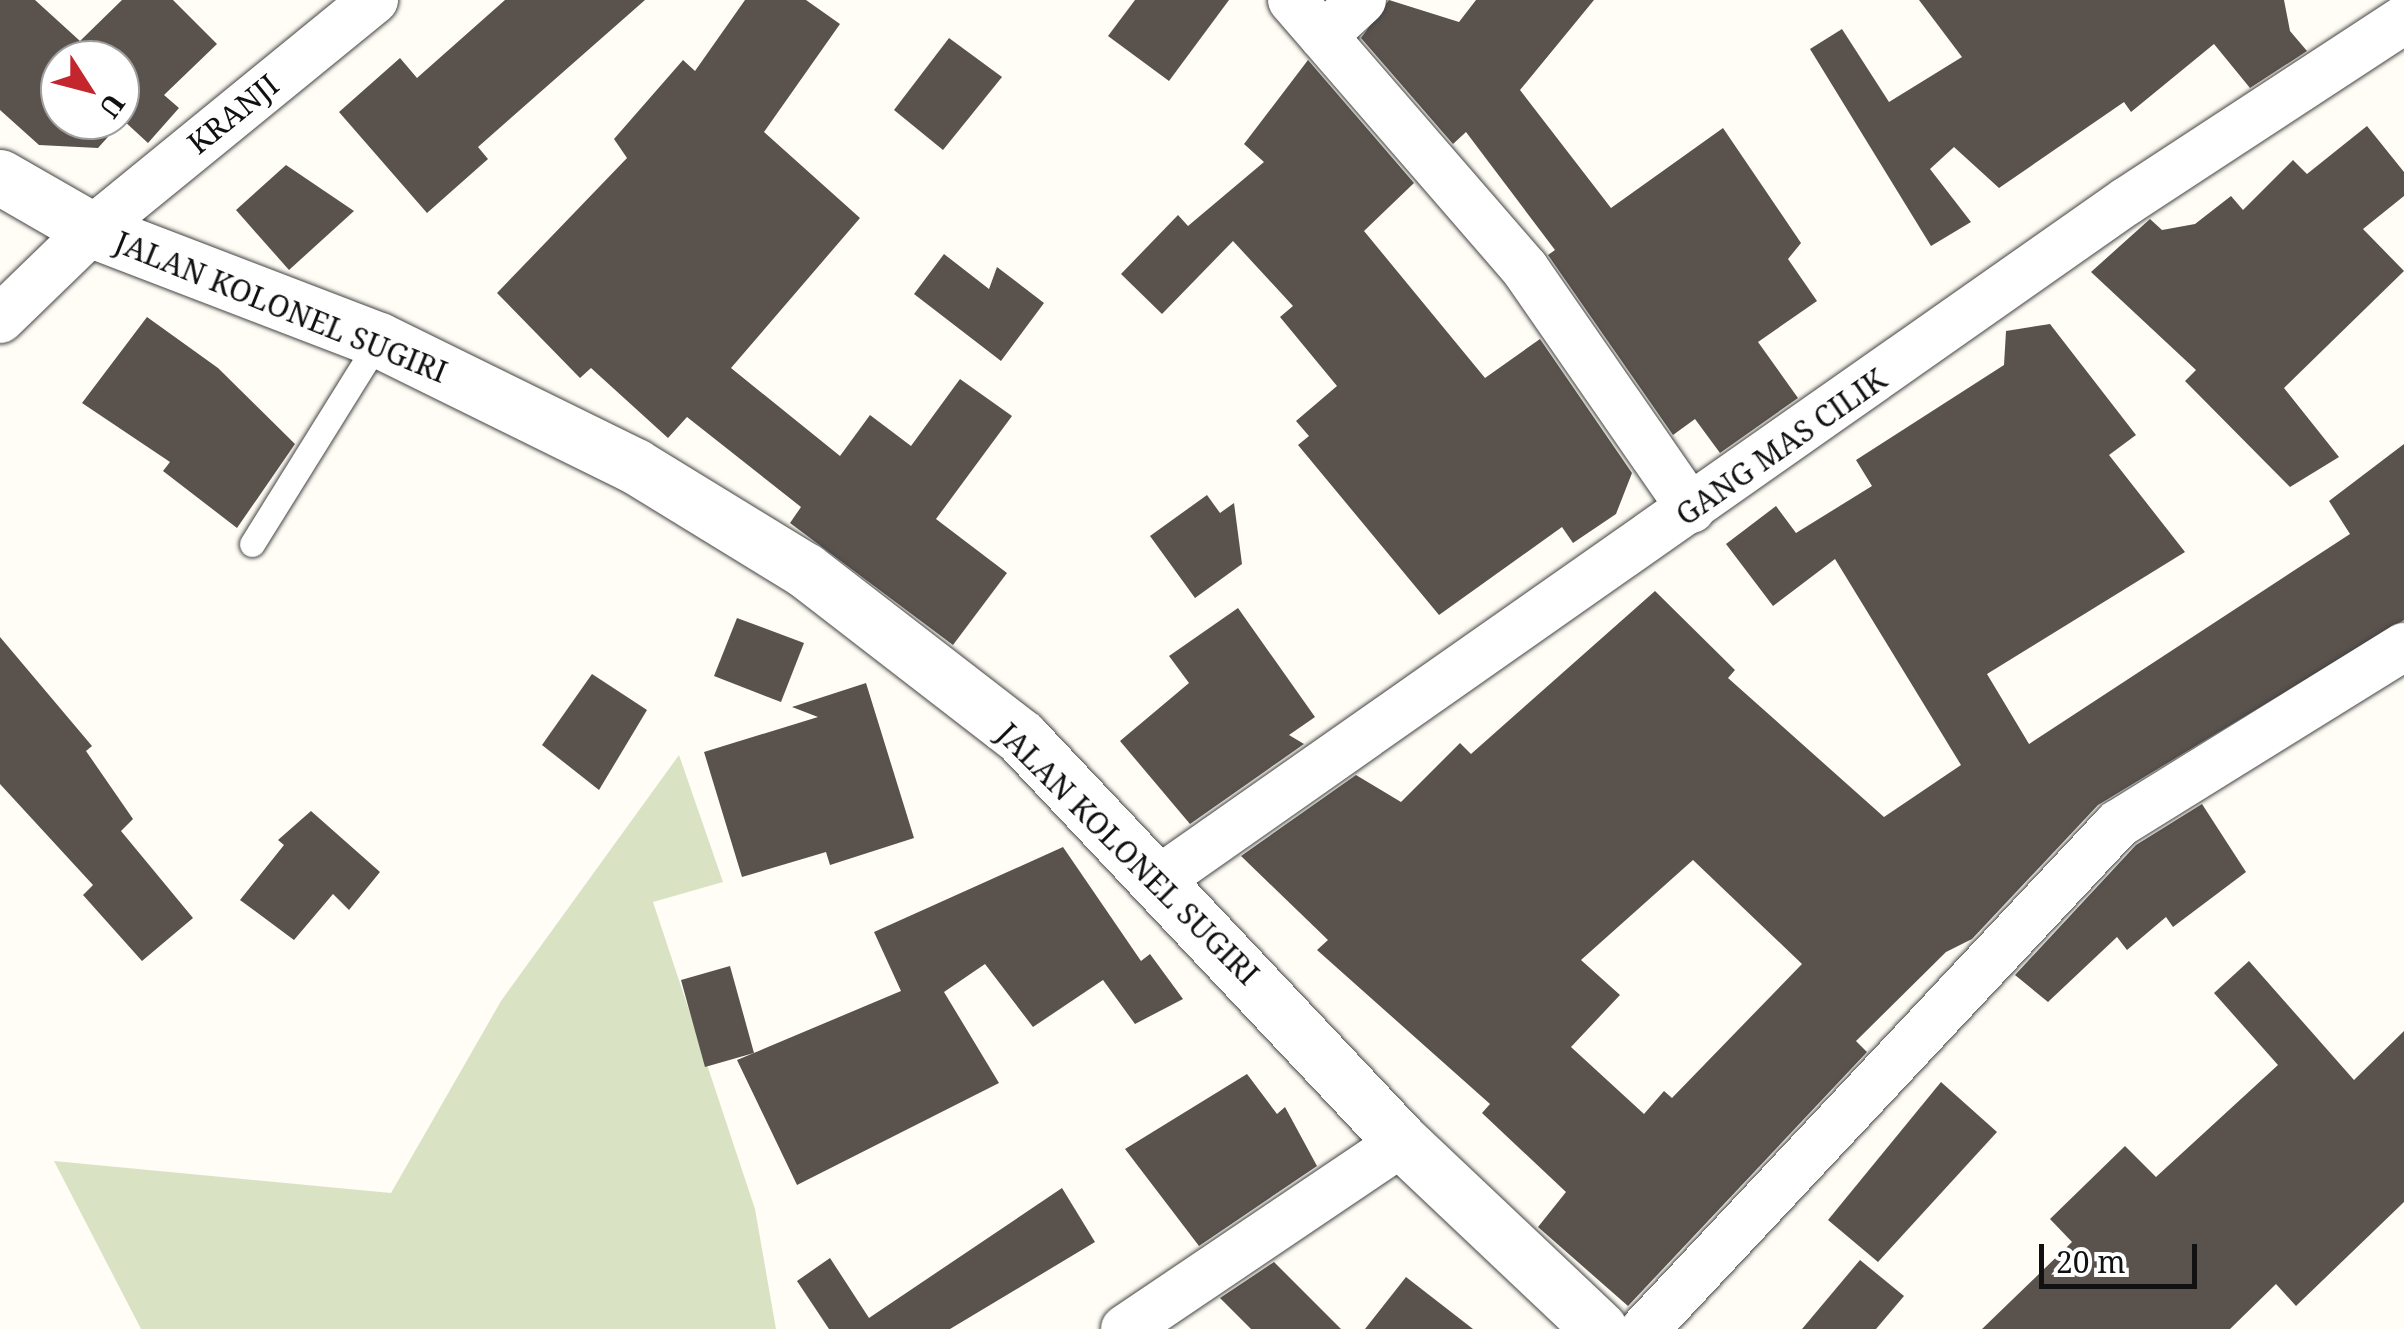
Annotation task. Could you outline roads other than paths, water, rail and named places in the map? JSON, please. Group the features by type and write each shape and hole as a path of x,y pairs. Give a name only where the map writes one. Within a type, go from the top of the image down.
{"street":[{"name":"KRANJI","path":"0,320 92,230 374,0"},
{"path":"1292,0 1524,268 1691,509"},
{"path":"1323,36 1362,0"},
{"name":"GANG MAS CILIK","path":"1160,879 2128,200 2404,20"},
{"name":"JALAN KOLONEL SUGIRI","path":"0,178 92,230 379,340 635,466 805,570 1020,737 1160,879 1402,1142 1600,1329"},
{"path":"1646,1329 2118,824 2404,647"},
{"path":"1124,1329 1402,1142"}],"lane":[{"path":"252,544 379,340"}]}
